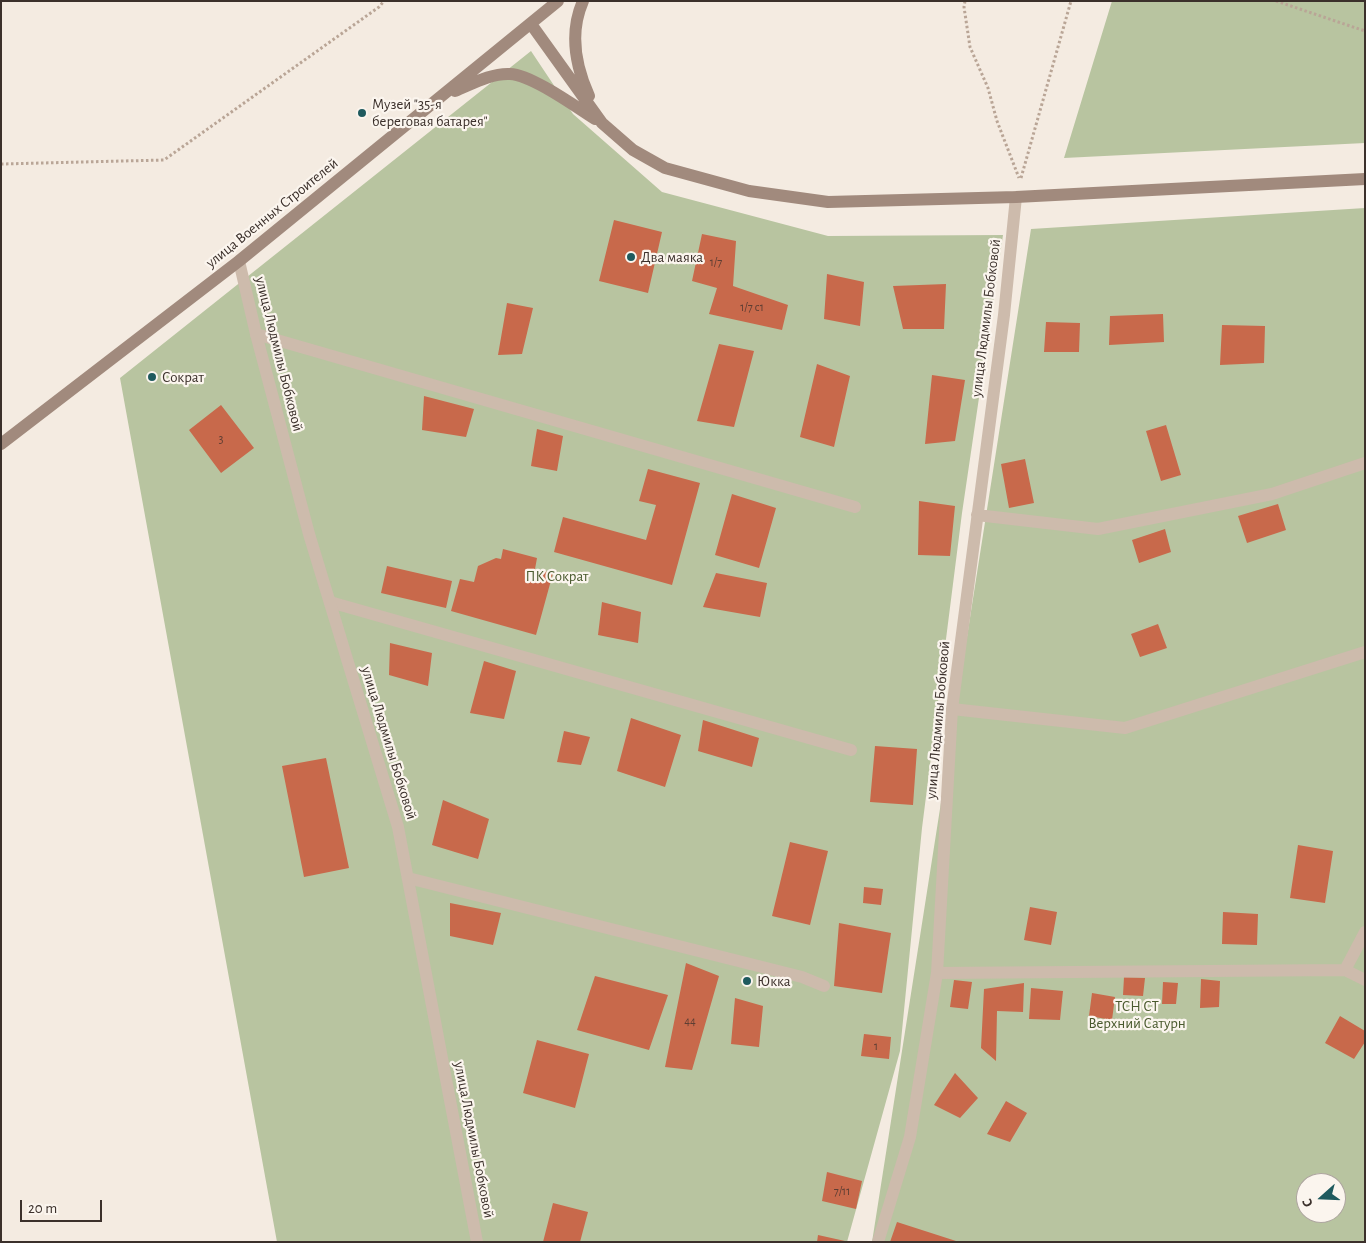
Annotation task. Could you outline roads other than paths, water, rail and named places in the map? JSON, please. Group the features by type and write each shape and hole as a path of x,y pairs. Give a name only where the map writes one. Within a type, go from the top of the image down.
{"main road":[{"name":"улица Военных Строителей","path":"1,444 239,261 558,1"},
{"path":"583,1 578,14 574,44 577,65 602,123"},
{"path":"531,24 602,123"},
{"path":"441,97 489,77 510,74 550,90 602,123 633,150 665,168 749,190 828,202 1016,198 1365,179"}],"street":[{"name":"улица Людмилы Бобковой","path":"878,1242 910,1138 937,973 952,709 1004,315 1016,198"},
{"name":"улица Людмилы Бобковой","path":"239,261 256,334 309,534 398,827 476,1242"},
{"path":"256,334 855,507"},
{"path":"978,515 1098,529 1272,494 1365,463"},
{"path":"330,602 851,750"},
{"path":"952,709 1125,728 1365,652"},
{"path":"408,878 802,977 824,986"},
{"path":"1345,970 1365,932"},
{"path":"937,973 1345,970 1365,980"}],"place":[{"name":"Музей \"35-я береговая батарея\"","path":"362,113"},
{"name":"Два маяка","path":"631,257"},
{"name":"Сократ","path":"152,377"},
{"name":"Юкка","path":"747,981"}],"park label":[{"name":"ПК Сократ","path":"557,576"},
{"name":"ТСН СТ Верхний Сатурн","path":"1137,1014"}]}
